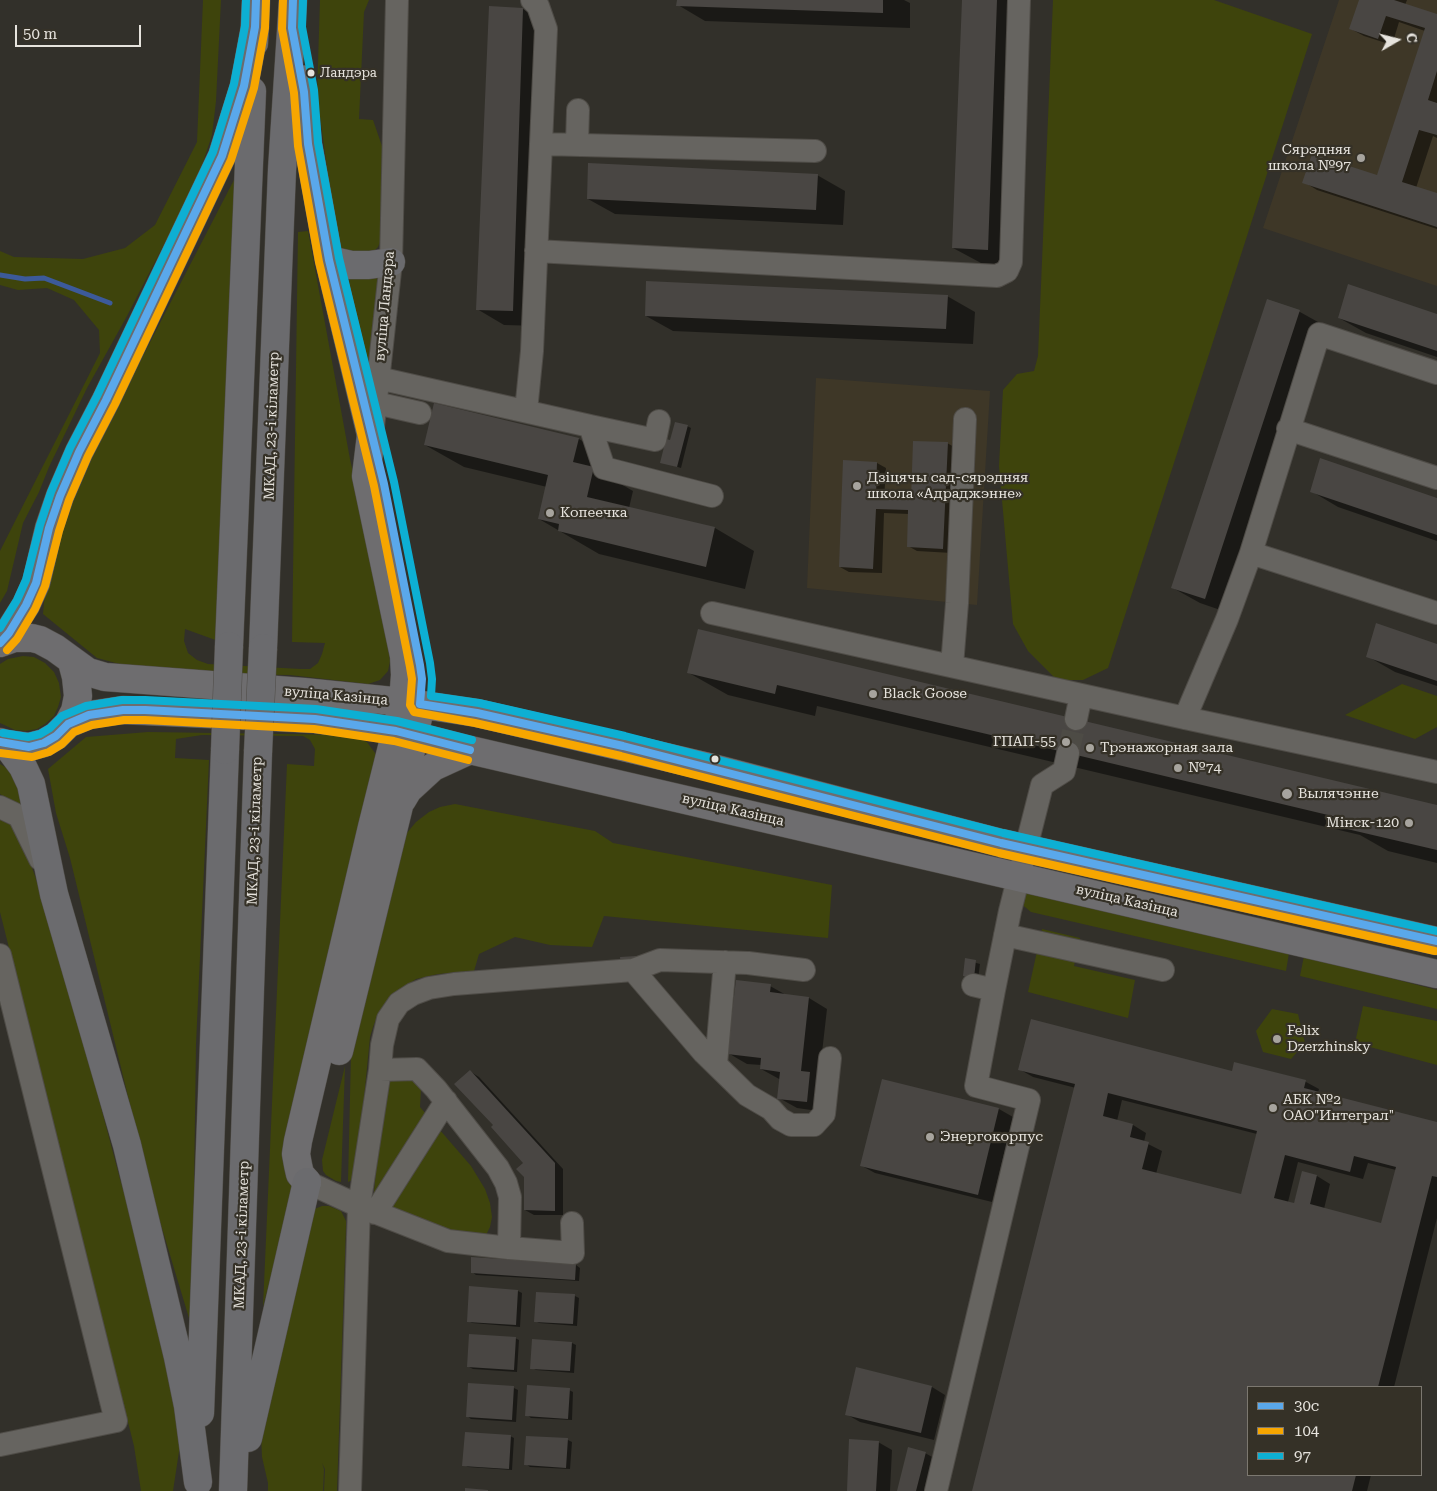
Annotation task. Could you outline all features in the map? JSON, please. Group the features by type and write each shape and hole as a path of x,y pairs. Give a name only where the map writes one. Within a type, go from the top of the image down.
{"highway":[{"path":"197,1487 256,0"},
{"path":"293,0 292,28 304,92 308,144 329,260 372,435"},
{"path":"2,642 26,605 36,583 49,528 60,496 79,452 106,400 222,156 244,86 255,27"},
{"name":"МКАД, 23-і кіламетр","path":"233,1491 258,752 282,170 292,28"},
{"path":"329,260 369,265 391,262"},
{"path":"2,742 23,767 31,784 54,894 127,1145 168,1313 188,1406 197,1487"},
{"path":"238,1491 254,1408 307,1182"}],"main road":[{"name":"вуліца Ландэра","path":"372,435 384,484 422,679 412,703 405,734"},
{"name":"вуліца Казінца","path":"2,642 24,638 40,640 55,648 88,672 105,677 304,692 412,703 477,713 650,752 1026,848 1437,941"},
{"path":"68,724 75,711 78,696 72,662"},
{"name":"вуліца Казінца","path":"2,742 29,747 44,743 56,736 68,724 89,715 106,712 145,710 315,719 405,734 1437,974"},
{"path":"307,1182 399,806 405,734"},
{"path":"307,1182 300,1174 298,1165 296,1154 298,1141 372,827 405,734"},
{"path":"399,806 408,790 433,767 470,750"}],"street":[{"name":"вуліца Ландэра","path":"372,435 391,262 397,0"},
{"path":"526,411 532,351 546,29 538,6 532,0"},
{"path":"536,251 997,276 1007,271 1011,262 1019,0"},
{"path":"577,144 578,110"},
{"path":"542,144 814,151"},
{"path":"1185,718 1227,619 1251,553 1319,334 1437,374"},
{"path":"378,378 655,440 659,421"},
{"path":"376,403 420,413"},
{"path":"952,666 965,418"},
{"path":"590,426 604,468 712,496"},
{"path":"1288,429 1437,478"},
{"path":"1251,553 1437,613"},
{"path":"712,613 1437,772"},
{"path":"1076,719 1081,695"},
{"path":"936,1491 1029,1100 976,1086 984,987 1005,935 1042,785 1064,771 1068,753"},
{"path":"0,807 19,816 32,840 54,894"},
{"path":"1298,941 1306,910"},
{"path":"1005,935 1164,970"},
{"path":"0,955 116,1421 0,1445"},
{"path":"350,1491 367,1209 382,1045 388,1020 399,1003 413,994 429,988 454,984 632,970 660,960 748,963 804,970"},
{"path":"716,1064 725,962"},
{"path":"632,970 704,1053 747,1094 771,1109 780,1120 791,1124 814,1125 824,1114 830,1058"},
{"path":"380,1070 418,1069 446,1101 498,1168 510,1196 509,1248"},
{"path":"367,1209 446,1101"},
{"path":"307,1182 367,1209 448,1241 573,1253 572,1223"}],"shaded area":[{"name":"Сярэдняя школа №97","path":"1339,0 1437,0 1437,286 1263,228"},
{"path":"816,378 990,391 977,605 807,588"}],"green space":[{"path":"203,0 221,0 216,101 212,135 202,165 191,192 127,316 87,388 23,523 7,591 0,603 0,551 100,353 99,330 74,300 47,288 18,290 0,285 0,251 14,257 83,259 125,248 155,225 197,142"},
{"path":"320,0 369,0 364,12 359,119 373,120 382,146 381,240 373,252 355,257 340,247 336,233 317,95"},
{"path":"1053,0 1214,0 1312,34 1108,668 1083,680 1057,680 1028,651 1013,624 999,466 1003,390 1017,374 1034,371 1038,356"},
{"path":"236,176 221,642 185,629 184,641 188,653 197,660 208,664 310,669 318,663 322,654 325,643 292,642 298,232 308,231 350,459 390,639 387,641 390,661 388,671 380,680 368,684 290,675 154,673 97,658 43,614 46,581 71,505 100,439"},
{"path":"343,271 381,274 370,369 362,367"},
{"path":"23,656 34,657 45,663 54,672 59,683 61,697 54,716 37,729 26,731 15,730 0,723 0,664 8,659"},
{"path":"1402,684 1437,696 1437,727 1415,739 1345,715"},
{"path":"148,732 349,735 367,742 375,753 378,768 295,1180 263,1307 287,764 314,766 315,749 310,740 303,736 202,735 176,739 175,758 209,760 196,1044 192,1328 152,1195 70,858 56,813 48,769 86,737"},
{"path":"0,764 10,770 35,819 0,794"},
{"path":"455,804 595,831 613,843 832,885 828,938 604,916 592,947 550,945 515,937 479,954 474,971 438,974 416,979 391,996 378,1014 373,1027 370,1037 357,1170 352,1180 348,1182 351,1054 406,834 416,822 429,812 440,807"},
{"path":"0,818 8,822 19,833 35,876 74,1005 120,1179 163,1322 180,1445 173,1491 141,1491 134,1446 0,912"},
{"path":"1023,889 1289,953 1286,971 1031,912 1019,902"},
{"path":"1042,929 1080,938 1074,966 1135,980 1128,1018 1028,992"},
{"path":"1304,956 1437,990 1437,1009 1300,976"},
{"path":"1363,1006 1437,1021 1437,1065 1355,1043"},
{"path":"1272,1009 1298,1014 1305,1043 1291,1059 1263,1052 1256,1031"},
{"path":"345,1066 341,1182 326,1175 323,1171 322,1160"},
{"path":"394,1079 412,1079 421,1089 420,1107 471,1166 485,1189 492,1217 486,1235 468,1238 377,1201 374,1192 383,1095 387,1083"},
{"path":"322,1206 329,1206 341,1211 346,1221 337,1491 324,1491 325,1469 322,1463 324,1469 323,1491 268,1491 262,1457 261,1433 312,1210"}],"building":[{"path":"677,0 883,0 883,13 676,6"},
{"path":"962,0 997,0 988,250 952,248"},
{"path":"1359,0 1394,0 1437,14 1437,71 1428,100 1437,103 1437,135 1419,130 1402,182 1437,193 1437,227 1302,183 1312,154 1377,175 1425,28 1386,16 1378,39 1349,29"},
{"path":"489,6 523,8 513,311 476,310"},
{"path":"588,163 818,174 816,210 587,199"},
{"path":"646,281 948,295 946,329 645,316"},
{"path":"1348,284 1437,314 1437,351 1338,318"},
{"path":"1267,299 1300,310 1205,599 1171,588"},
{"path":"434,403 579,438 573,462 594,467 587,497 715,527 706,567 558,531 559,524 538,519 548,475 424,445"},
{"path":"675,422 688,425 677,467 660,463 666,439 670,440"},
{"path":"913,441 948,442 943,549 907,547 908,510 876,509 873,569 839,567 843,460 877,462 876,498 911,499"},
{"path":"1320,458 1437,498 1437,535 1310,492"},
{"path":"1376,623 1437,644 1437,681 1366,657"},
{"path":"698,629 1437,805 1437,850 1347,829 1349,820 1068,753 777,685 775,694 687,673"},
{"path":"636,956 637,967 621,968 620,957"},
{"path":"965,958 976,960 974,978 963,976"},
{"path":"736,980 771,984 770,992 809,997 801,1071 810,1072 807,1102 777,1099 780,1072 760,1069 761,1058 727,1054"},
{"path":"1031,1019 1232,1071 1234,1062 1306,1080 1304,1088 1437,1122 1437,1177 1432,1176 1378,1386 1247,1386 1247,1476 1356,1476 1352,1491 972,1491 1075,1084 1018,1070","holes":["1108,1093 1257,1131 1241,1194 1142,1169 1149,1142 1130,1137 1133,1124 1103,1116","1285,1155 1350,1172 1354,1156 1396,1167 1381,1223 1310,1204 1317,1175 1302,1171 1294,1203 1274,1198"]},
{"path":"470,1070 555,1163 555,1211 524,1210 524,1177 516,1169 523,1163 491,1127 493,1125 454,1084"},
{"name":"Энергокорпус","path":"882,1079 999,1108 978,1195 860,1166"},
{"path":"471,1257 576,1264 575,1280 471,1273"},
{"path":"469,1286 518,1290 516,1325 467,1322"},
{"path":"536,1292 575,1294 573,1324 534,1322"},
{"path":"469,1334 516,1337 514,1370 467,1367"},
{"path":"532,1339 572,1342 570,1371 530,1369"},
{"path":"856,1367 932,1386 921,1433 845,1415"},
{"path":"468,1383 514,1386 512,1420 466,1417"},
{"path":"527,1385 570,1388 568,1419 525,1416"},
{"path":"465,1432 511,1435 509,1469 462,1466"},
{"path":"526,1436 568,1438 566,1468 524,1465"},
{"path":"849,1439 879,1441 876,1491 847,1491"},
{"path":"908,1447 926,1452 916,1491 897,1491"},
{"path":"465,1488 488,1490 488,1491 465,1491"}],"waterway":[{"path":"0,275 25,279 44,278 110,303"}],"tunnel":[{"path":"1068,753 1076,719"}],"transit line":[{"name":"97","path":"0,628 17,600 26,580 40,525 51,492 70,448 97,396 213,152 234,84 245,26 246,0"},
{"name":"30с","path":"0,643 9,633 26,605 36,583 49,528 60,496 79,452 106,400 222,156 244,86 255,27 256,0"},
{"name":"104","path":"7,650 17,639 35,609 45,586 69,500 88,456 115,404 231,160 254,88 265,28 266,0"},
{"name":"104","path":"283,0 282,29 294,93 298,146 319,262 374,486 410,667 412,679 410,705 414,712 475,723 621,756 999,853 1435,951"},
{"name":"30с","path":"293,0 292,28 304,92 308,144 329,260 384,484 420,665 422,679 420,704 477,713 623,746 1001,843 1437,941"},
{"name":"97","path":"303,0 302,27 314,90 318,143 339,258 394,482 430,663 432,679 431,696 479,703 625,736 1003,833 1437,931"},
{"name":"97","path":"3,733 28,737 40,734 50,728 62,716 86,706 122,700 145,700 316,709 397,721 472,740"},
{"name":"30с","path":"0,742 29,747 44,743 56,736 68,724 89,715 123,710 145,710 315,719 396,731 470,750"},
{"name":"104","path":"0,753 32,757 49,752 62,744 74,732 92,725 124,720 145,720 314,729 394,741 468,760"}],"place":[{"name":"Ландэра","path":"311,73"},
{"name":"Сярэдняя школа №97","path":"1361,158"},
{"name":"Дзіцячы сад-сярэдняя школа «Адраджэнне»","path":"857,486"},
{"name":"Копеечка","path":"550,513"},
{"name":"Black Goose","path":"873,694"},
{"name":"ГПАП-55","path":"1066,742"},
{"name":"Трэнажорная зала","path":"1090,748"},
{"name":"№74","path":"1178,768"},
{"name":"Вылячэнне","path":"1287,794"},
{"name":"Мінск-120","path":"1409,823"},
{"name":"Felix Dzerzhinsky","path":"1277,1039"},
{"name":"АБК №2 ОАО\"Интеграл\"","path":"1273,1108"},
{"name":"Энергокорпус","path":"930,1137"}]}
